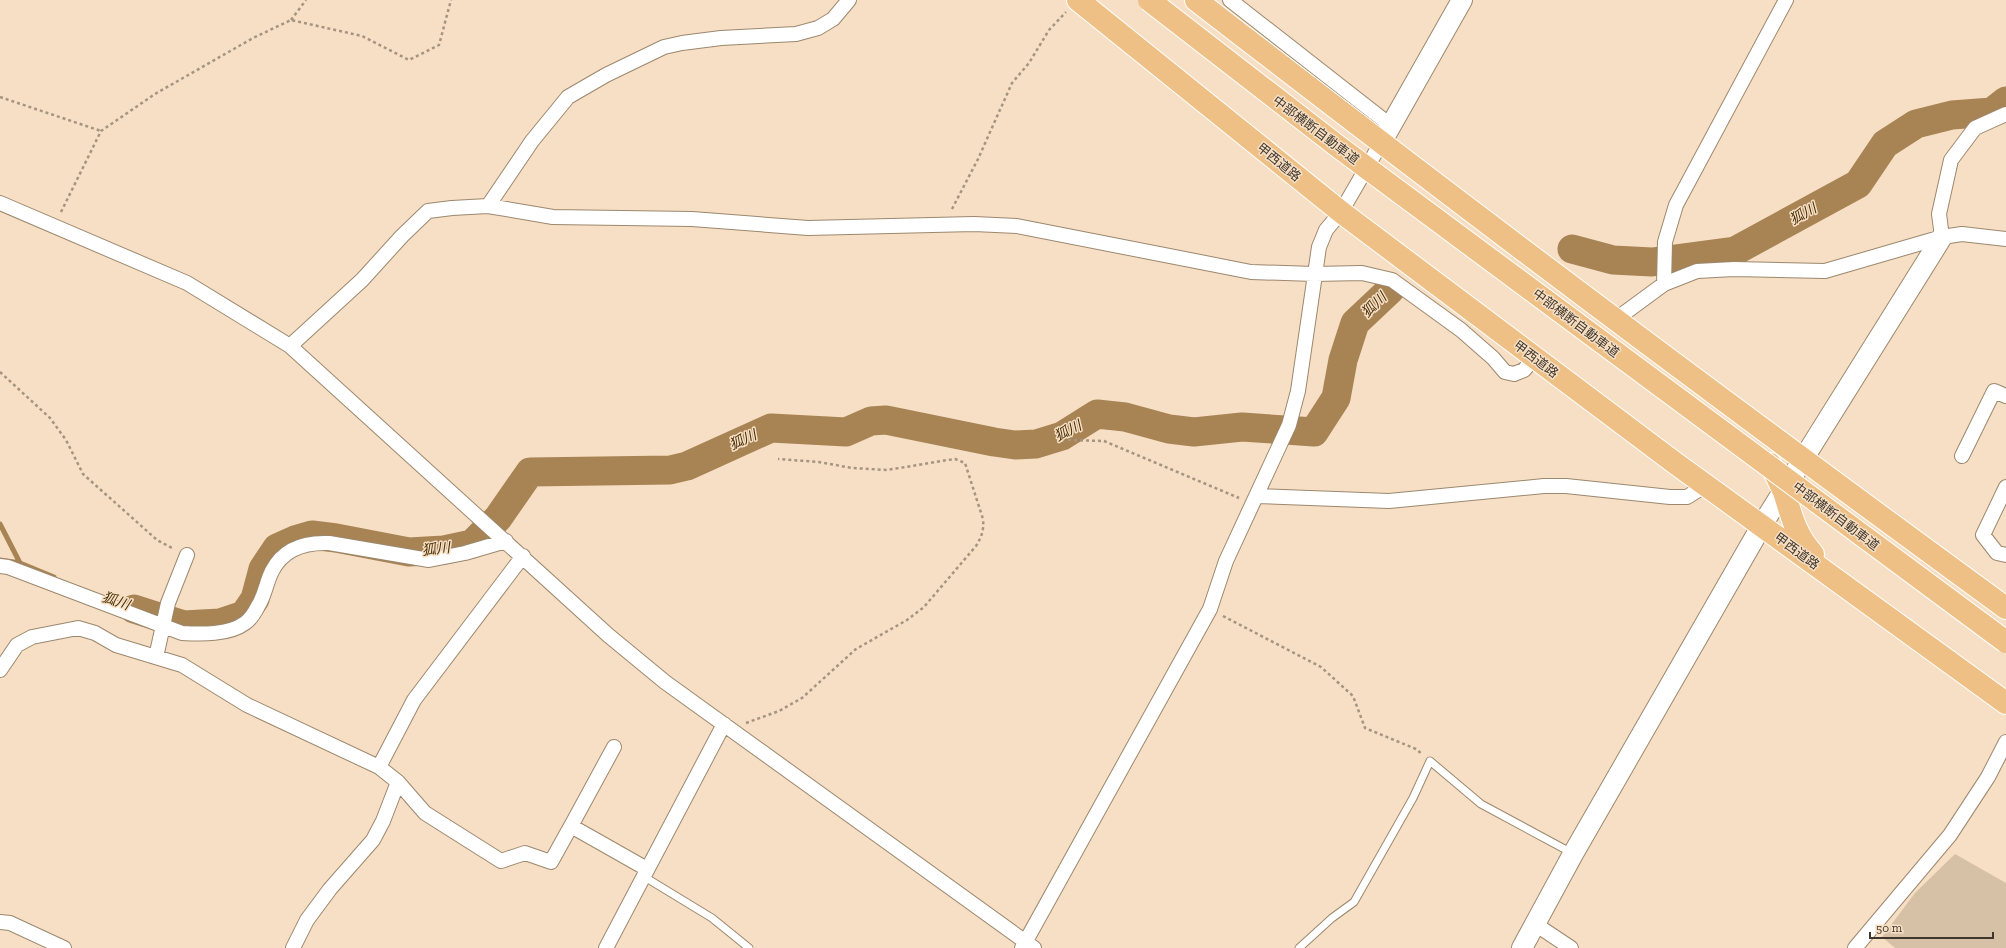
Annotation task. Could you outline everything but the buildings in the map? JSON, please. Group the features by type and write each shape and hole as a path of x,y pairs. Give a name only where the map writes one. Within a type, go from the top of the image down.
{"highway":[{"name":"中部横断自動車道","path":"1150,0 1347,153 2006,642"},
{"path":"1196,0 1385,134 1615,320 2006,608"},
{"name":"甲西道路","path":"1073,5 1341,212 1706,485 2006,703"},
{"path":"1721,398 1759,439 1783,491 1790,516 1801,541 1834,577"}],"street":[{"path":"488,206 532,141 568,97 664,47 721,38 796,34 818,28 833,19 848,0"},
{"path":"1230,0 1385,134"},
{"path":"0,204 54,225 187,283 290,346 523,556 608,635 665,682 1027,946 1210,609 1226,561 1289,425 1299,384 1319,247 1326,230 1341,212 1462,0"},
{"path":"1664,284 1665,242 1676,204 1786,0"},
{"path":"1522,948 1573,854 1762,525 1942,237 1939,214 1951,160 1975,128 2006,114"},
{"path":"290,346 362,280 402,236 428,211 488,206 553,217 692,219 808,228 945,224 1017,226 1251,272 1314,274 1362,273 1392,280 1461,330 1493,358 1505,372 1514,374 1524,370 1535,357"},
{"path":"1615,320 1664,284 1697,271 1734,269 1825,271 1942,237 1962,234 2006,239"},
{"path":"1962,456 1994,391 2006,396"},
{"path":"1254,500 1389,501 1544,486 1573,487 1670,498 1687,497 1706,485"},
{"path":"2006,487 1983,535 1997,553 2006,555"},
{"path":"0,566 8,567 182,633 201,634 227,630 245,623 254,614 264,595 272,571 282,556 297,547 308,544 329,543 429,560 465,553 505,541"},
{"path":"156,657 168,603 187,555"},
{"path":"379,768 414,700 523,556"},
{"path":"0,670 17,645 32,637 78,628 95,633 116,645 182,665 247,705 379,768 398,782 425,813 501,862 525,853 551,862 614,747"},
{"path":"606,948 645,872 727,727"},
{"path":"1855,948 1950,835 1988,777 2006,742"},
{"path":"293,948 307,920 330,889 372,840 383,821 398,782"},
{"path":"572,826 645,872"},
{"path":"0,922 10,923 64,948"},
{"path":"1535,924 1571,948"}],"lane":[{"path":"1299,948 1332,918 1354,902 1413,798 1430,761 1481,804 1573,854"},
{"path":"645,872 712,918 750,948"}],"path":[{"path":"54,225 100,132 155,94 253,38 291,20 306,0"},
{"path":"291,20 362,36 409,60 439,45 451,0"},
{"path":"945,224 978,159 1012,83 1029,63 1050,30 1073,5"},
{"path":"0,97 100,132"},
{"path":"0,372 50,418 66,440 83,474 157,540 187,555"},
{"path":"1068,440 1104,441 1254,500"},
{"path":"727,727 779,711 802,698 856,649 907,620 924,607 976,546 982,536 983,519 965,462 948,460 887,470 868,470 819,462 778,459"},
{"path":"1210,609 1321,667 1353,696 1365,728 1416,749 1430,761"}],"waterway":[{"name":"狐川","path":"1572,249 1613,260 1652,262 1735,251 1858,184 1885,144 1916,124 1952,115 1992,112 2006,101"},
{"name":"狐川","path":"134,609 184,625 220,623 244,615 255,599 263,569 277,548 295,540 312,535 409,552 444,550 472,544 498,518 530,472 670,470 687,466 771,428 846,432 871,421 886,420 1015,445 1036,444 1062,436 1097,414 1125,417 1169,429 1194,432 1242,427 1314,432 1336,398 1343,360 1355,323 1390,290"},
{"path":"0,524 20,563"},
{"path":"0,560 20,563 54,577"}]}
